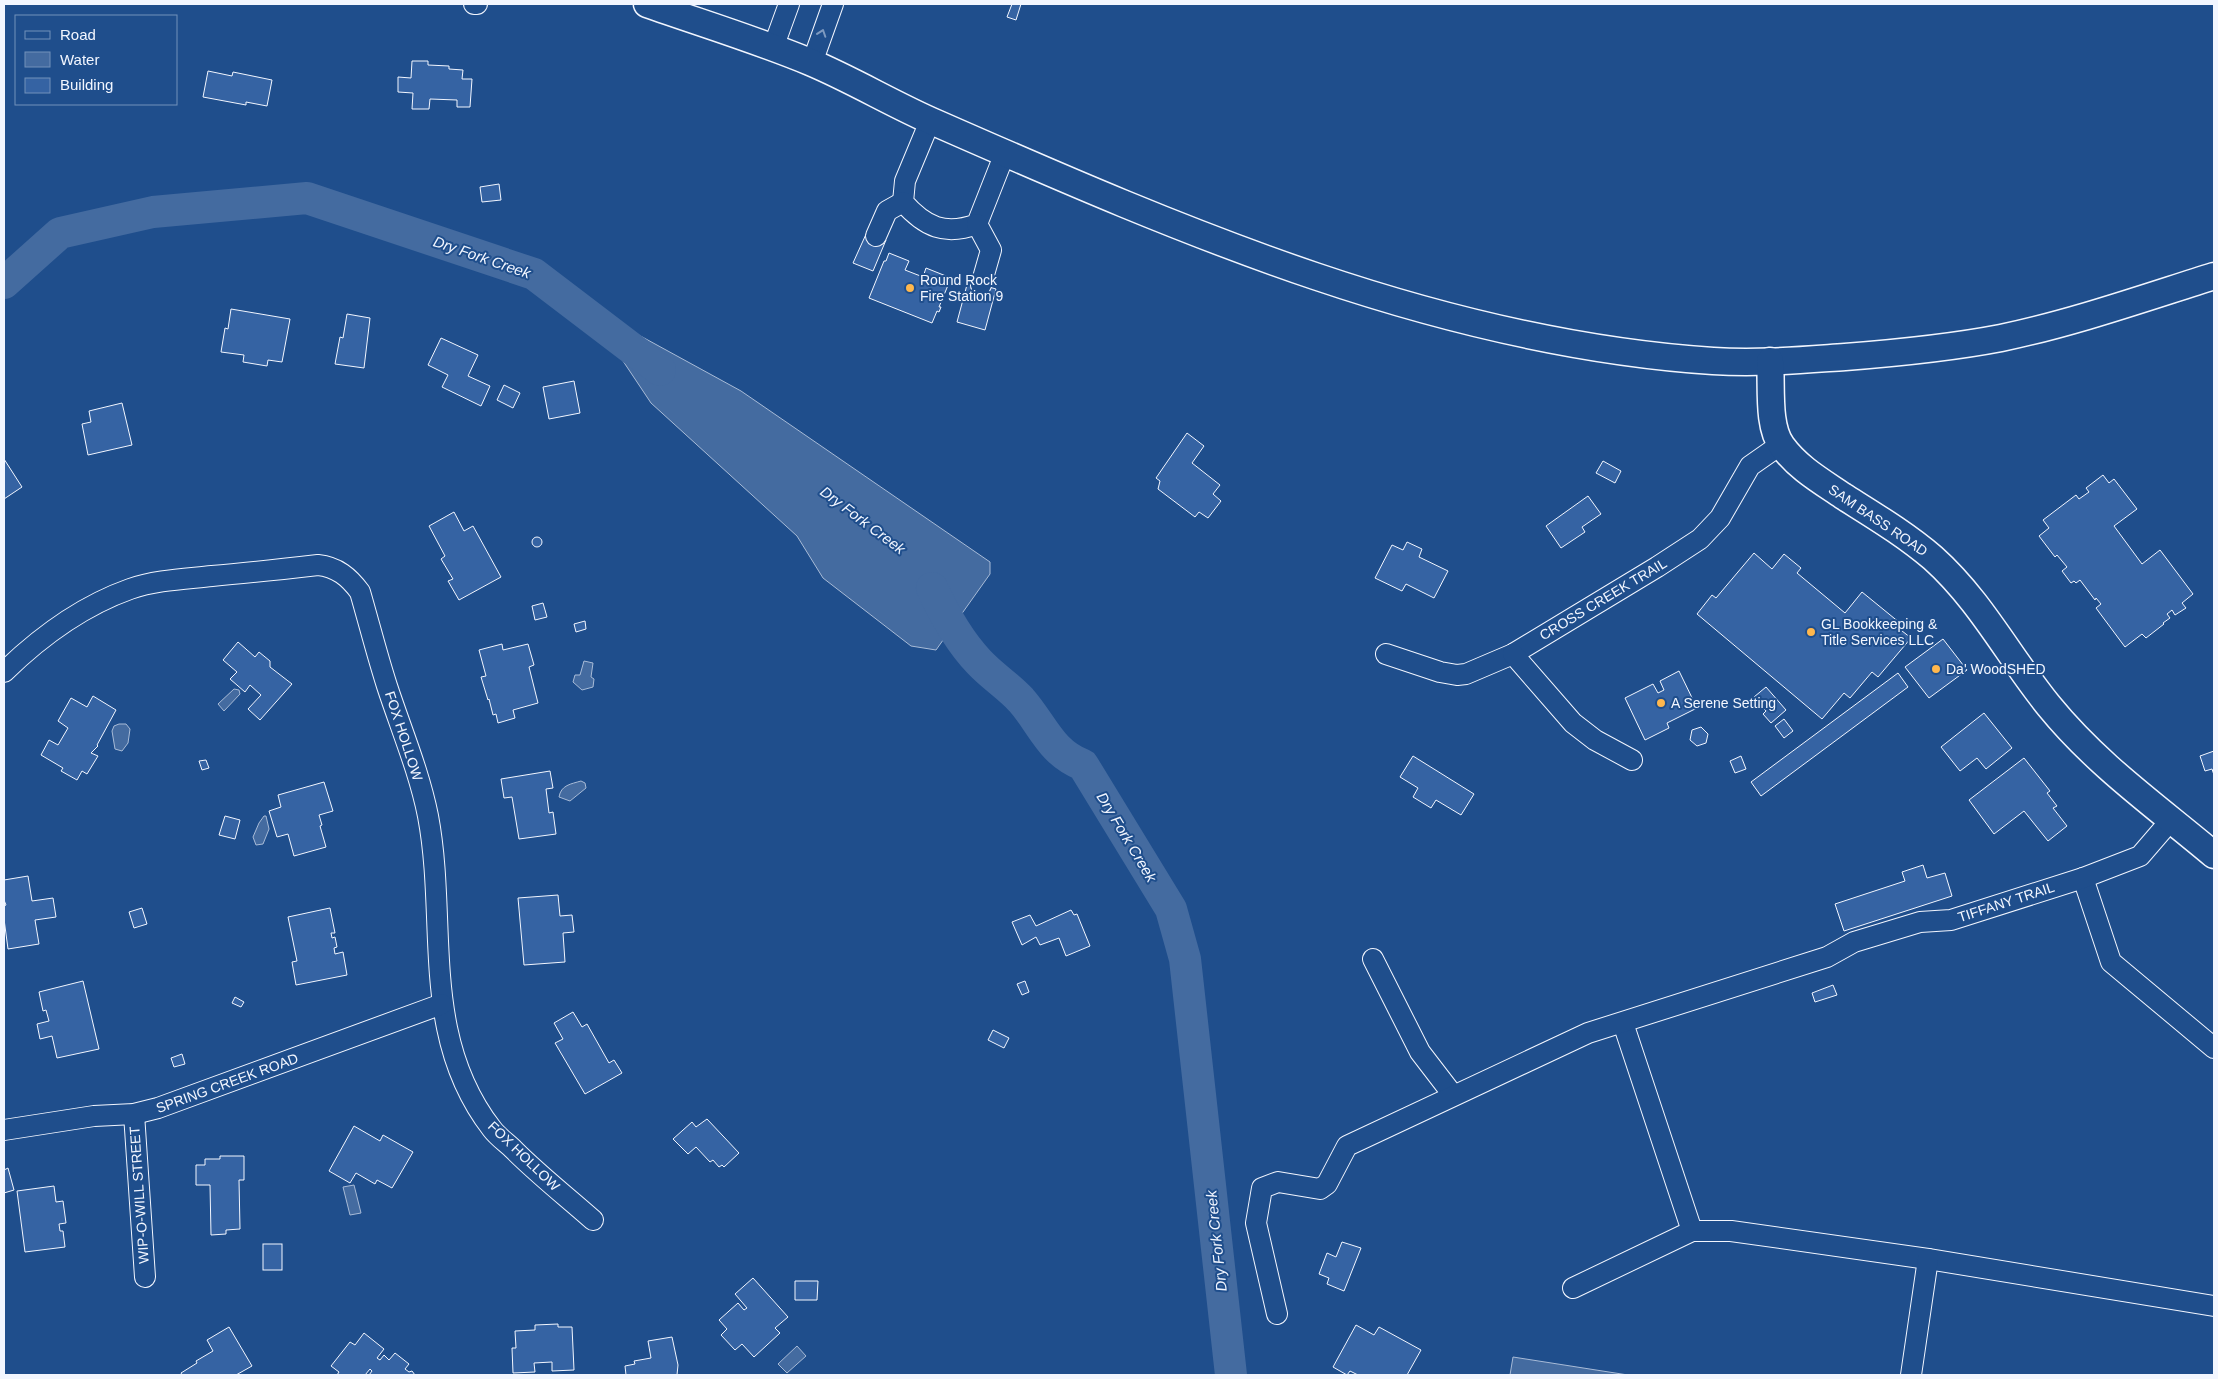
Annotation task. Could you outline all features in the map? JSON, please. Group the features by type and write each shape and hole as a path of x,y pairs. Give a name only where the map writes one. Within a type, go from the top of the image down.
{"main road":[{"path":"647,4 812,62 930,121 1101,195 1244,251 1464,322 1523,336 1630,352 1715,361 1770,361 1922,351 2000,338 2072,320 2214,276"},
{"name":"SAM BASS ROAD","path":"1770,361 1773,422 1780,445 1795,462 1812,476 1903,535 1932,558 1976,604 2049,706 2091,753 2214,855"}],"street":[{"path":"773,48 789,4"},
{"path":"812,62 832,4"},
{"path":"930,121 905,181 903,202 916,217 937,228 962,230 977,224 1005,153"},
{"path":"876,236 887,211 903,202"},
{"path":"977,224 990,250 981,285"},
{"name":"CROSS CREEK TRAIL","path":"1386,654 1440,672 1457,675 1466,674 1512,654 1657,568 1700,538 1720,518 1750,466 1780,445"},
{"name":"FOX HOLLOW","path":"4,672 27,650 77,614 103,599 132,588 161,581 318,565 340,572 351,580 360,592 387,685 418,774 428,816 434,857 438,975 442,1004 462,1077 476,1104 493,1130 524,1160 593,1220"},
{"path":"1512,654 1573,724 1595,740 1632,760"},
{"name":"TIFFANY TRAIL","path":"1277,1314 1256,1223 1262,1188 1278,1182 1320,1188 1328,1184 1347,1146 1588,1033 1827,957 1854,942 1920,922 1951,920 2083,878 2140,856 2171,820"},
{"path":"2083,878 2111,962 2214,1048"},
{"path":"1374,959 1420,1052 1453,1095"},
{"name":"SPRING CREEK ROAD","path":"4,1130 94,1116 134,1114 158,1108 442,1004"},
{"path":"1623,1023 1692,1231"},
{"name":"WIP-O-WILL STREET","path":"134,1114 145,1276"},
{"path":"1573,1288 1692,1231 1731,1231 1928,1259 2214,1306"},
{"path":"1911,1375 1928,1259"}],"water":[{"path":"624,327 741,391 990,562 990,574 936,650 911,646 823,578 797,536 651,403 623,361"},
{"path":"584,661 593,663 591,677 594,679 593,687 582,690 573,682 575,675 580,675"},
{"path":"234,689 239,690 240,694 224,711 218,704"},
{"path":"126,724 130,729 128,743 122,751 115,749 112,731 114,726"},
{"path":"581,781 585,783 586,788 570,801 559,797 564,787"},
{"path":"264,816 266,816 269,829 263,844 256,845 253,837"},
{"path":"354,1185 361,1213 350,1215 343,1187"},
{"path":"797,1346 806,1356 787,1373 778,1364"},
{"path":"1513,1357 1628,1375 1510,1375"}],"building":[{"path":"1012,4 1021,4 1016,20 1007,17"},
{"path":"412,61 428,61 428,65 449,66 449,69 463,70 462,79 472,79 470,107 457,107 457,100 430,99 429,109 412,109 413,93 398,92 398,77 411,78"},
{"path":"208,71 232,76 233,72 272,80 267,106 246,102 246,105 203,97"},
{"path":"499,184 501,200 482,202 480,187"},
{"path":"867,232 886,240 873,271 853,263"},
{"name":"Round Rock Fire Station 9","path":"889,253 909,261 905,270 923,277 926,268 951,278 939,307 941,307 939,312 937,311 932,323 869,298"},
{"path":"968,281 996,289 985,330 957,322"},
{"path":"231,309 290,319 282,362 268,360 267,366 243,362 244,355 221,352 225,328 228,329"},
{"path":"347,314 370,318 364,368 335,364 340,337 343,338"},
{"path":"441,338 478,355 468,376 490,386 481,406 442,387 448,375 428,365"},
{"path":"574,381 580,413 549,419 543,387"},
{"path":"504,385 520,393 513,408 497,400"},
{"path":"122,403 132,445 88,455 82,424 91,422 89,411"},
{"path":"1187,433 1204,446 1192,463 1220,485 1213,494 1221,501 1208,518 1199,512 1195,517 1158,489 1160,481 1156,478"},
{"path":"4,459 22,487 4,499"},
{"path":"1603,461 1621,471 1615,483 1596,473"},
{"path":"2103,475 2109,483 2114,479 2137,509 2114,526 2142,564 2160,550 2193,594 2182,603 2186,608 2175,615 2172,610 2167,614 2170,618 2164,624 2146,638 2142,634 2125,647 2096,608 2101,604 2096,598 2095,600 2080,580 2076,583 2074,581 2071,583 2062,571 2067,567 2057,555 2055,557 2039,536 2049,528 2043,520 2076,495 2079,499 2089,492 2086,488"},
{"path":"1588,496 1601,514 1582,527 1585,532 1561,548 1546,526"},
{"path":"454,512 464,531 473,526 501,577 459,600 448,581 453,579 441,559 445,556 429,526"},
{"path":"535,537 539,537 542,542 541,546 535,547 532,544 532,540"},
{"path":"1407,542 1422,549 1419,557 1448,571 1434,598 1406,584 1402,591 1375,578 1392,545 1403,550"},
{"name":"GL Bookkeeping & Title Services LLC","path":"1754,553 1772,569 1784,554 1801,568 1797,573 1845,613 1862,592 1900,623 1897,627 1911,638 1878,677 1872,672 1850,698 1844,693 1822,719 1697,614 1712,595 1716,598"},
{"path":"543,603 547,617 535,620 532,606"},
{"path":"585,621 586,629 576,632 574,624"},
{"name":"Da' WoodSHED","path":"1943,639 1967,670 1929,698 1905,667"},
{"path":"238,642 255,657 259,652 270,661 270,667 292,684 260,720 248,709 261,695 250,685 245,692 230,679 237,672 223,660"},
{"path":"502,644 503,650 528,644 534,665 529,667 538,703 513,710 515,718 498,723 496,714 493,715 481,677 486,676 479,650"},
{"name":"A Serene Setting","path":"1679,671 1697,708 1667,723 1669,728 1645,740 1625,698 1653,684 1658,693 1664,690 1660,681"},
{"path":"1898,673 1908,687 1761,796 1751,782"},
{"path":"1766,687 1786,710 1771,723 1763,714 1766,711 1754,697"},
{"path":"93,696 116,710 98,746 91,753 98,756 87,774 82,771 77,780 61,771 63,768 41,755 49,740 58,745 68,728 58,721 71,698 87,707"},
{"path":"1984,713 2012,748 1986,769 1977,758 1960,771 1941,747"},
{"path":"1784,719 1793,731 1784,738 1775,726"},
{"path":"1701,727 1708,734 1706,743 1697,746 1690,740 1692,730"},
{"path":"2214,751 2214,775 2212,769 2205,771 2200,756"},
{"path":"1413,756 1474,794 1461,815 1436,800 1431,808 1413,797 1418,788 1400,777"},
{"path":"1741,756 1746,769 1735,773 1730,761"},
{"path":"2024,758 2050,791 2047,793 2057,806 2053,808 2067,826 2048,841 2024,811 1994,834 1969,800"},
{"path":"206,760 209,768 202,770 199,761"},
{"path":"550,771 553,788 546,789 549,813 553,812 556,834 519,839 512,797 504,798 501,779"},
{"path":"324,782 333,811 319,815 326,847 294,856 288,834 277,837 269,811 281,807 278,795"},
{"path":"225,816 240,820 235,839 219,835"},
{"path":"1923,865 1927,878 1945,873 1952,896 1844,931 1835,904 1905,881 1902,872"},
{"path":"28,876 32,901 53,898 56,917 35,920 39,944 8,949 4,919 4,906 6,905 4,900 4,880"},
{"path":"558,895 560,916 572,915 574,932 563,933 565,962 524,965 518,898"},
{"path":"142,908 147,924 134,928 129,912"},
{"path":"330,908 335,933 331,933 332,938 335,937 337,947 334,948 335,954 343,952 347,975 296,985 292,962 297,961 288,917"},
{"path":"1071,910 1074,915 1077,914 1090,946 1066,956 1059,938 1040,945 1036,937 1022,945 1012,922 1030,915 1036,926"},
{"path":"83,981 99,1049 57,1058 52,1036 40,1039 37,1024 49,1021 46,1010 43,1011 39,992"},
{"path":"1025,981 1029,992 1022,995 1017,984"},
{"path":"1833,985 1837,995 1815,1002 1812,993"},
{"path":"235,997 244,1002 241,1007 232,1003"},
{"path":"573,1012 582,1027 587,1024 609,1063 614,1060 622,1073 585,1094 555,1043 563,1039 554,1023"},
{"path":"993,1030 1009,1038 1004,1048 988,1040"},
{"path":"182,1054 185,1064 174,1067 171,1058"},
{"path":"707,1119 739,1153 724,1167 722,1165 719,1167 713,1160 710,1162 696,1147 688,1154 673,1139 692,1122 696,1127"},
{"path":"354,1126 380,1141 383,1135 413,1152 392,1188 377,1180 375,1184 356,1173 350,1183 329,1171"},
{"path":"220,1156 244,1156 244,1180 239,1180 240,1229 226,1230 226,1234 211,1235 210,1185 196,1185 196,1165 205,1165 205,1159 220,1159"},
{"path":"8,1168 14,1190 4,1193 4,1170"},
{"path":"54,1186 56,1202 63,1201 66,1223 59,1224 60,1231 63,1231 65,1247 25,1252 17,1191"},
{"path":"1342,1242 1361,1248 1344,1291 1327,1284 1329,1278 1319,1274 1327,1253 1336,1257"},
{"path":"263,1244 282,1244 282,1270 263,1270"},
{"path":"753,1278 788,1317 775,1328 780,1333 754,1357 742,1344 735,1350 721,1335 727,1329 719,1320 738,1303 744,1310 747,1308 735,1294"},
{"path":"795,1281 818,1281 817,1300 795,1300"},
{"path":"558,1324 558,1327 572,1327 574,1370 552,1371 552,1362 534,1363 535,1372 513,1373 512,1348 516,1348 515,1331 535,1330 535,1325"},
{"path":"1356,1325 1374,1335 1379,1327 1421,1350 1407,1375 1358,1375 1350,1371 1347,1375 1333,1367"},
{"path":"229,1327 252,1366 236,1375 182,1375 181,1373 197,1363 196,1361 213,1351 207,1340"},
{"path":"364,1333 384,1349 377,1358 380,1360 384,1355 389,1360 395,1353 409,1364 405,1369 409,1372 412,1371 415,1375 369,1375 372,1371 370,1369 365,1375 337,1375 339,1372 331,1366 350,1342 355,1345"},
{"path":"672,1337 678,1365 677,1375 626,1375 625,1366 635,1364 634,1361 651,1358 648,1341"}],"waterway":[{"name":"Dry Fork Creek","path":"4,283 60,233 153,212 307,198 534,274 660,370"},
{"name":"Dry Fork Creek","path":"932,588 953,627 972,654 1021,700 1062,753 1083,765 1171,909 1185,959 1231,1375"}],"place":[{"name":"Round Rock Fire Station 9","path":"910,288"},
{"name":"GL Bookkeeping & Title Services LLC","path":"1811,632"},
{"name":"Da' WoodSHED","path":"1936,669"},
{"name":"A Serene Setting","path":"1661,703"}]}
